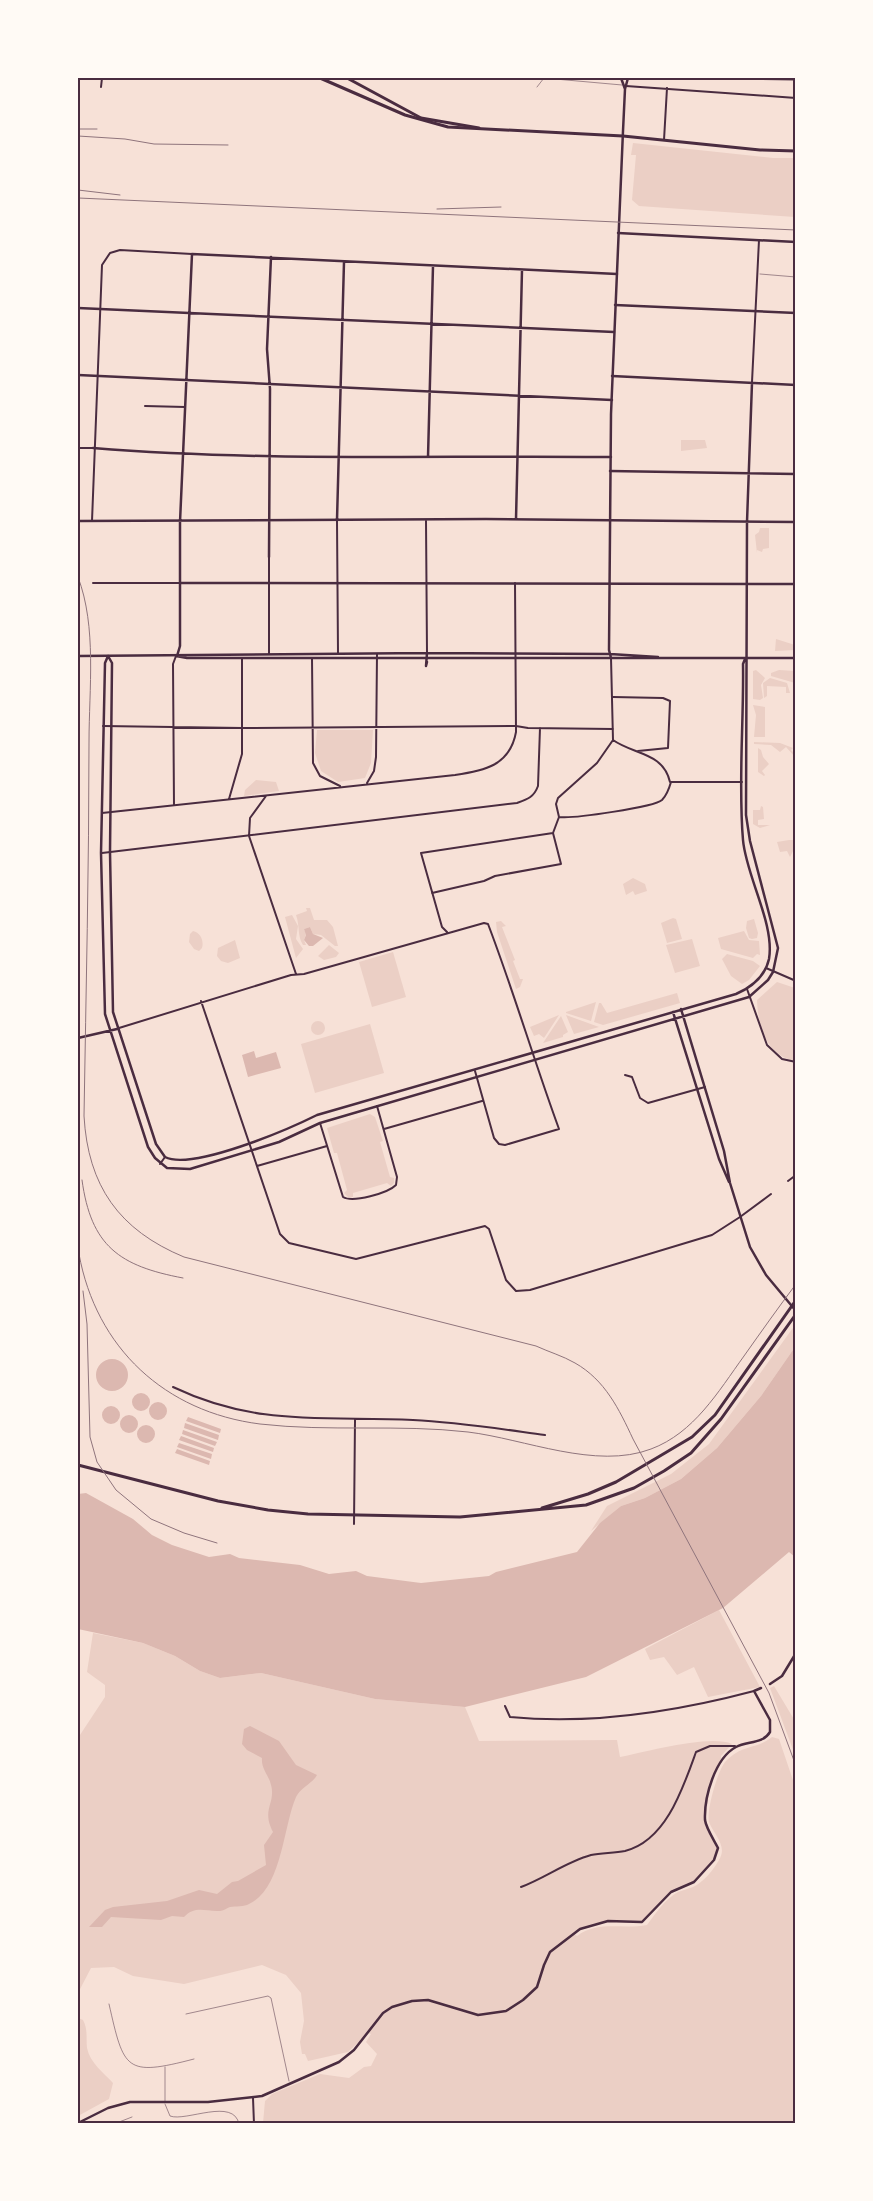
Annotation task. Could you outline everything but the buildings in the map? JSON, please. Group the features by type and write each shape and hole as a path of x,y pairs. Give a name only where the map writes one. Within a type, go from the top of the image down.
{"main road":[{"path":"320,78 421,122 448,128 622,136 796,151"},
{"path":"347,78 421,118 479,128"},
{"path":"733,78 796,79"},
{"path":"542,1508 588,1494 616,1482 692,1437 715,1415 796,1300"},
{"path":"78,1465 218,1501 268,1510 460,1518 542,1508 586,1505 614,1497 657,1476 684,1458 715,1427 796,1312"}],"street":[{"path":"101,87 102,78"},
{"path":"621,78 625,87"},
{"path":"432,893 484,881 495,876 561,864 553,833 559,817 556,804 558,798 597,763 613,740 610,654 612,376 622,136 625,87 628,78"},
{"path":"625,87 667,88 796,98"},
{"path":"664,140 667,88"},
{"path":"619,231 796,242"},
{"path":"108,656 105,663 101,853 105,1014 148,1147 160,1164 173,1170 190,1169 279,1142 320,1123 749,997 768,980 773,972 778,942 750,841 746,815 748,474 759,240"},
{"path":"92,521 93,448 101,271 107,257 120,250 617,274"},
{"path":"174,806 173,664 180,646 180,522 192,254"},
{"path":"269,658 268,317 271,257"},
{"path":"338,658 337,457 344,262"},
{"path":"428,457 433,266"},
{"path":"516,520 516,456 522,270"},
{"path":"614,305 796,313"},
{"path":"78,308 431,326 614,332"},
{"path":"78,375 612,400"},
{"path":"612,376 796,385"},
{"path":"145,406 185,407"},
{"path":"78,448 183,455 269,457 516,456 611,458"},
{"path":"610,472 796,474"},
{"path":"78,521 610,520 796,522"},
{"path":"426,521 426,666"},
{"path":"93,583 796,584"},
{"path":"102,813 455,775 492,767 502,758 515,737 515,583"},
{"path":"78,656 427,653 796,658"},
{"path":"367,783 376,764 377,654"},
{"path":"108,656 112,663 110,852 112,1012 156,1144 165,1157 175,1161 188,1161 249,1143 284,1132 317,1115 725,997 747,989 760,979 766,968 770,945 743,842 743,664 746,658"},
{"path":"176,656 187,658 651,659 659,657"},
{"path":"229,799 242,754 242,658"},
{"path":"312,658 312,726 315,768 320,776 343,786"},
{"path":"613,697 663,698 670,701 668,748 638,751"},
{"path":"103,726 173,728 516,726 613,729"},
{"path":"101,853 517,803 529,799 535,793 538,786 540,728"},
{"path":"559,817 581,817 618,809 652,805 661,801 667,794 671,782 665,770 656,759 624,747 613,740"},
{"path":"671,782 746,782"},
{"path":"266,796 250,818 249,836 296,974"},
{"path":"447,932 442,927 421,853 553,833"},
{"path":"753,881 761,879"},
{"path":"762,914 770,912"},
{"path":"78,1038 117,1029 201,1001 296,974 304,974 480,923 488,924 514,993 531,1052 559,1129 505,1145 499,1144 494,1138 474,1069"},
{"path":"766,968 796,981"},
{"path":"747,989 767,1045 782,1058 796,1062"},
{"path":"723,1005 725,997"},
{"path":"201,1001 280,1234 290,1243 356,1259 480,1226 489,1229 506,1280 516,1291 530,1290 712,1234 740,1217 771,1194"},
{"path":"681,1009 724,1152 730,1183 740,1217 755,1259 796,1312"},
{"path":"673,1011 718,1159 730,1183"},
{"path":"625,1075 632,1077 640,1098 648,1103 704,1087"},
{"path":"384,1129 482,1101"},
{"path":"320,1123 343,1197 354,1200 389,1190 396,1185 397,1177 377,1106"},
{"path":"257,1166 327,1146"},
{"path":"160,1164 165,1157"},
{"path":"788,1181 796,1175"},
{"path":"173,1387 206,1401 258,1415 435,1422 546,1436"},
{"path":"354,1524 355,1420"},
{"path":"770,1684 782,1676 796,1653"},
{"path":"506,1706 510,1717 587,1720 670,1709 761,1688"},
{"path":"521,1887 584,1858 627,1851 650,1840 660,1830 687,1777 696,1752 710,1746 736,1746 763,1739 770,1732 770,1720 754,1691"},
{"path":"78,2123 122,2104 208,2102 253,2098 290,2085 346,2058 383,2013 392,2007 420,2000 428,2000 478,2015 506,2010 538,1987 550,1952 580,1929 608,1921 642,1922 650,1916 670,1892 694,1882 714,1860 718,1848 705,1821 711,1780 721,1761 736,1746"},
{"path":"253,2098 254,2124"}],"lane":[{"path":"537,87 544,78 625,87"},
{"path":"757,274 796,277"},
{"path":"186,2014 268,1996 271,1998 290,2085"},
{"path":"109,2004 118,2046 124,2058 135,2066 165,2066 194,2059"},
{"path":"165,2066 166,2111 177,2118 195,2113 233,2112 238,2117 239,2124"},
{"path":"114,2124 132,2117"}],"shaded area":[{"path":"633,143 773,158 795,158 795,217 639,206 632,200 636,155 631,155"},
{"path":"681,440 705,440 707,448 681,451"},
{"path":"760,528 769,528 769,548 763,549 762,552 757,550 757,553 755,535 759,532"},
{"path":"776,639 795,645 795,650 775,651"},
{"path":"756,670 765,678 761,685 763,698 760,700 753,699 753,671"},
{"path":"779,670 795,671 795,683 771,676 771,673"},
{"path":"770,678 787,683 790,693 786,693 786,687 767,686 767,696 764,698 763,683"},
{"path":"753,705 765,707 765,737 754,737 756,715"},
{"path":"317,730 373,730 371,763 365,778 338,782 321,771 315,753"},
{"path":"754,742 780,743 793,748 791,750 793,752 795,750 795,757 786,747 780,752 771,745 754,744"},
{"path":"758,748 769,764 762,771 764,776 758,772"},
{"path":"256,780 276,782 279,791 244,796 245,790"},
{"path":"761,806 763,807 764,819 758,820 758,825 770,825 760,828 753,824 753,810 760,810"},
{"path":"795,840 795,847 790,857 787,851 780,852 777,842"},
{"path":"633,878 645,884 647,891 635,895 633,891 626,895 623,884"},
{"path":"306,908 310,908 314,920 327,920 333,927 338,946 335,946 321,935 313,934 310,927 304,929 306,945 303,945 296,915 307,911"},
{"path":"292,915 298,926 296,939 303,949 296,958 285,917"},
{"path":"673,918 676,919 682,939 667,943 661,923"},
{"path":"754,919 758,933 757,938 752,939 749,938 746,928 747,921"},
{"path":"501,921 506,926 502,927 515,960 513,961 520,979 523,979 520,987 516,989 497,932 496,922"},
{"path":"310,927 313,934 323,938 313,946 309,946 304,940 306,935 304,929"},
{"path":"193,931 200,935 202,940 203,945 199,951 194,949 189,942 190,934"},
{"path":"744,931 749,940 759,941 760,955 757,954 753,958 721,949 718,938"},
{"path":"692,939 700,966 675,973 666,945"},
{"path":"235,940 240,958 228,963 221,961 217,956 218,948"},
{"path":"329,945 339,953 336,957 324,960 318,956"},
{"path":"393,952 406,997 372,1007 359,962"},
{"path":"727,954 753,961 760,966 749,980 742,984 731,976 722,959"},
{"path":"777,982 795,988 795,1061 785,1058 770,1046 759,1020 757,1000"},
{"path":"677,993 680,1003 603,1025 594,1022 599,1003 601,1003 607,1013"},
{"path":"596,1002 591,1021 566,1013 566,1012"},
{"path":"559,1015 544,1038 539,1034 534,1036 530,1027"},
{"path":"566,1015 599,1027 574,1034"},
{"path":"561,1016 568,1032 563,1037 543,1043"},
{"path":"315,1021 321,1021 325,1028 321,1035 315,1035 311,1031 311,1025"},
{"path":"370,1024 384,1073 315,1093 301,1044"},
{"path":"254,1051 256,1058 276,1052 281,1068 248,1077 242,1055"},
{"path":"370,1114 375,1117 383,1141 380,1142 390,1177 394,1178 394,1183 391,1186 387,1183 353,1193 353,1197 348,1197 344,1193 347,1190 337,1153 334,1153 327,1128"},
{"path":"795,1325 795,1347 761,1396 717,1448 681,1479 645,1498 621,1506 591,1531 607,1506 671,1474 709,1444"},
{"path":"795,1347 795,1557 789,1552 723,1608 586,1677 465,1707 375,1699 261,1673 220,1678 200,1671 175,1656 143,1643 78,1629 78,1494 86,1493 133,1519 152,1535 172,1545 209,1557 230,1554 239,1558 300,1565 329,1574 356,1571 367,1576 421,1583 489,1576 496,1572 577,1552 600,1523 621,1506 645,1498 681,1479 717,1448 761,1396"},
{"path":"112,1359 118,1360 123,1364 127,1369 127,1381 123,1386 118,1390 112,1391 106,1390 101,1386 97,1381 96,1375 97,1369 101,1364 106,1360"},
{"path":"141,1393 149,1398 150,1402 145,1410 141,1411 133,1406 132,1402 137,1394"},
{"path":"158,1402 166,1407 167,1411 162,1419 158,1420 150,1415 149,1411 154,1403"},
{"path":"111,1406 119,1411 120,1415 115,1423 111,1424 103,1419 102,1415 107,1407"},
{"path":"129,1415 137,1420 138,1424 133,1432 129,1433 121,1428 120,1424 125,1416"},
{"path":"188,1417 221,1429 220,1433 186,1421"},
{"path":"185,1423 219,1435 218,1440 184,1428"},
{"path":"146,1425 154,1430 155,1434 150,1442 146,1443 138,1438 137,1434 142,1426"},
{"path":"183,1430 217,1442 215,1446 182,1434"},
{"path":"181,1436 214,1448 213,1452 179,1440"},
{"path":"179,1443 212,1454 211,1459 177,1447"},
{"path":"177,1449 210,1461 209,1465 175,1453"},
{"path":"719,1610 760,1687 708,1697 694,1667 677,1675 664,1657 650,1660 645,1649"},
{"path":"93,1633 143,1643 175,1656 200,1671 220,1678 261,1673 375,1699 465,1707 479,1741 617,1740 620,1757 694,1742 722,1741 732,1744 721,1756 721,1761 711,1781 705,1821 718,1848 716,1856 694,1882 670,1892 642,1922 598,1923 582,1928 574,1934 577,1936 594,1928 647,1925 669,1898 678,1892 697,1885 704,1879 719,1860 722,1850 709,1822 709,1809 713,1790 723,1765 732,1755 739,1751 761,1744 772,1737 779,1739 796,1789 795,2123 263,2123 265,2101 272,2094 320,2074 349,2078 364,2067 371,2066 377,2054 366,2042 371,2034 368,2033 348,2052 308,2061 305,2054 302,2054 300,2042 304,2021 301,1993 286,1975 262,1965 184,1984 133,1976 114,1967 91,1968 78,1993 78,1738 105,1697 105,1685 87,1672"},
{"path":"774,1686 795,1721 795,1755 770,1688"},
{"path":"250,1726 279,1741 296,1765 317,1775 296,1797 275,1871 260,1896 247,1905 230,1907 221,1911 197,1910 188,1913 184,1917 172,1916 161,1920 111,1917 102,1927 89,1927 105,1910 113,1907 167,1901 199,1890 217,1894 232,1882 238,1881 266,1865 264,1845 273,1832 268,1818 272,1792 262,1758 247,1750 242,1744 244,1729"},
{"path":"78,2018 85,2023 87,2048 91,2058 113,2083 109,2099 78,2116"}],"railway":[{"path":"78,129 97,129"},
{"path":"78,136 125,139 154,144 228,145"},
{"path":"78,190 120,195"},
{"path":"78,198 796,230"},
{"path":"437,209 501,207"},
{"path":"78,577 88,616 91,658 84,1116 92,1164 100,1184 111,1203 125,1219 142,1233 161,1246 184,1257 536,1346 586,1370 603,1387 616,1406 769,1693 796,1766"},
{"path":"82,1180 86,1203 93,1221 101,1237 112,1249 125,1259 141,1267 183,1278"},
{"path":"79,1254 88,1288 101,1319 119,1346 140,1370 165,1390 194,1406 226,1417 260,1424 312,1428 416,1428 468,1432 560,1451 607,1456 630,1455 651,1449 680,1433 704,1410 796,1284"},
{"path":"83,1291 87,1324 90,1437 97,1462 116,1490 151,1519 184,1533 217,1543"}]}
